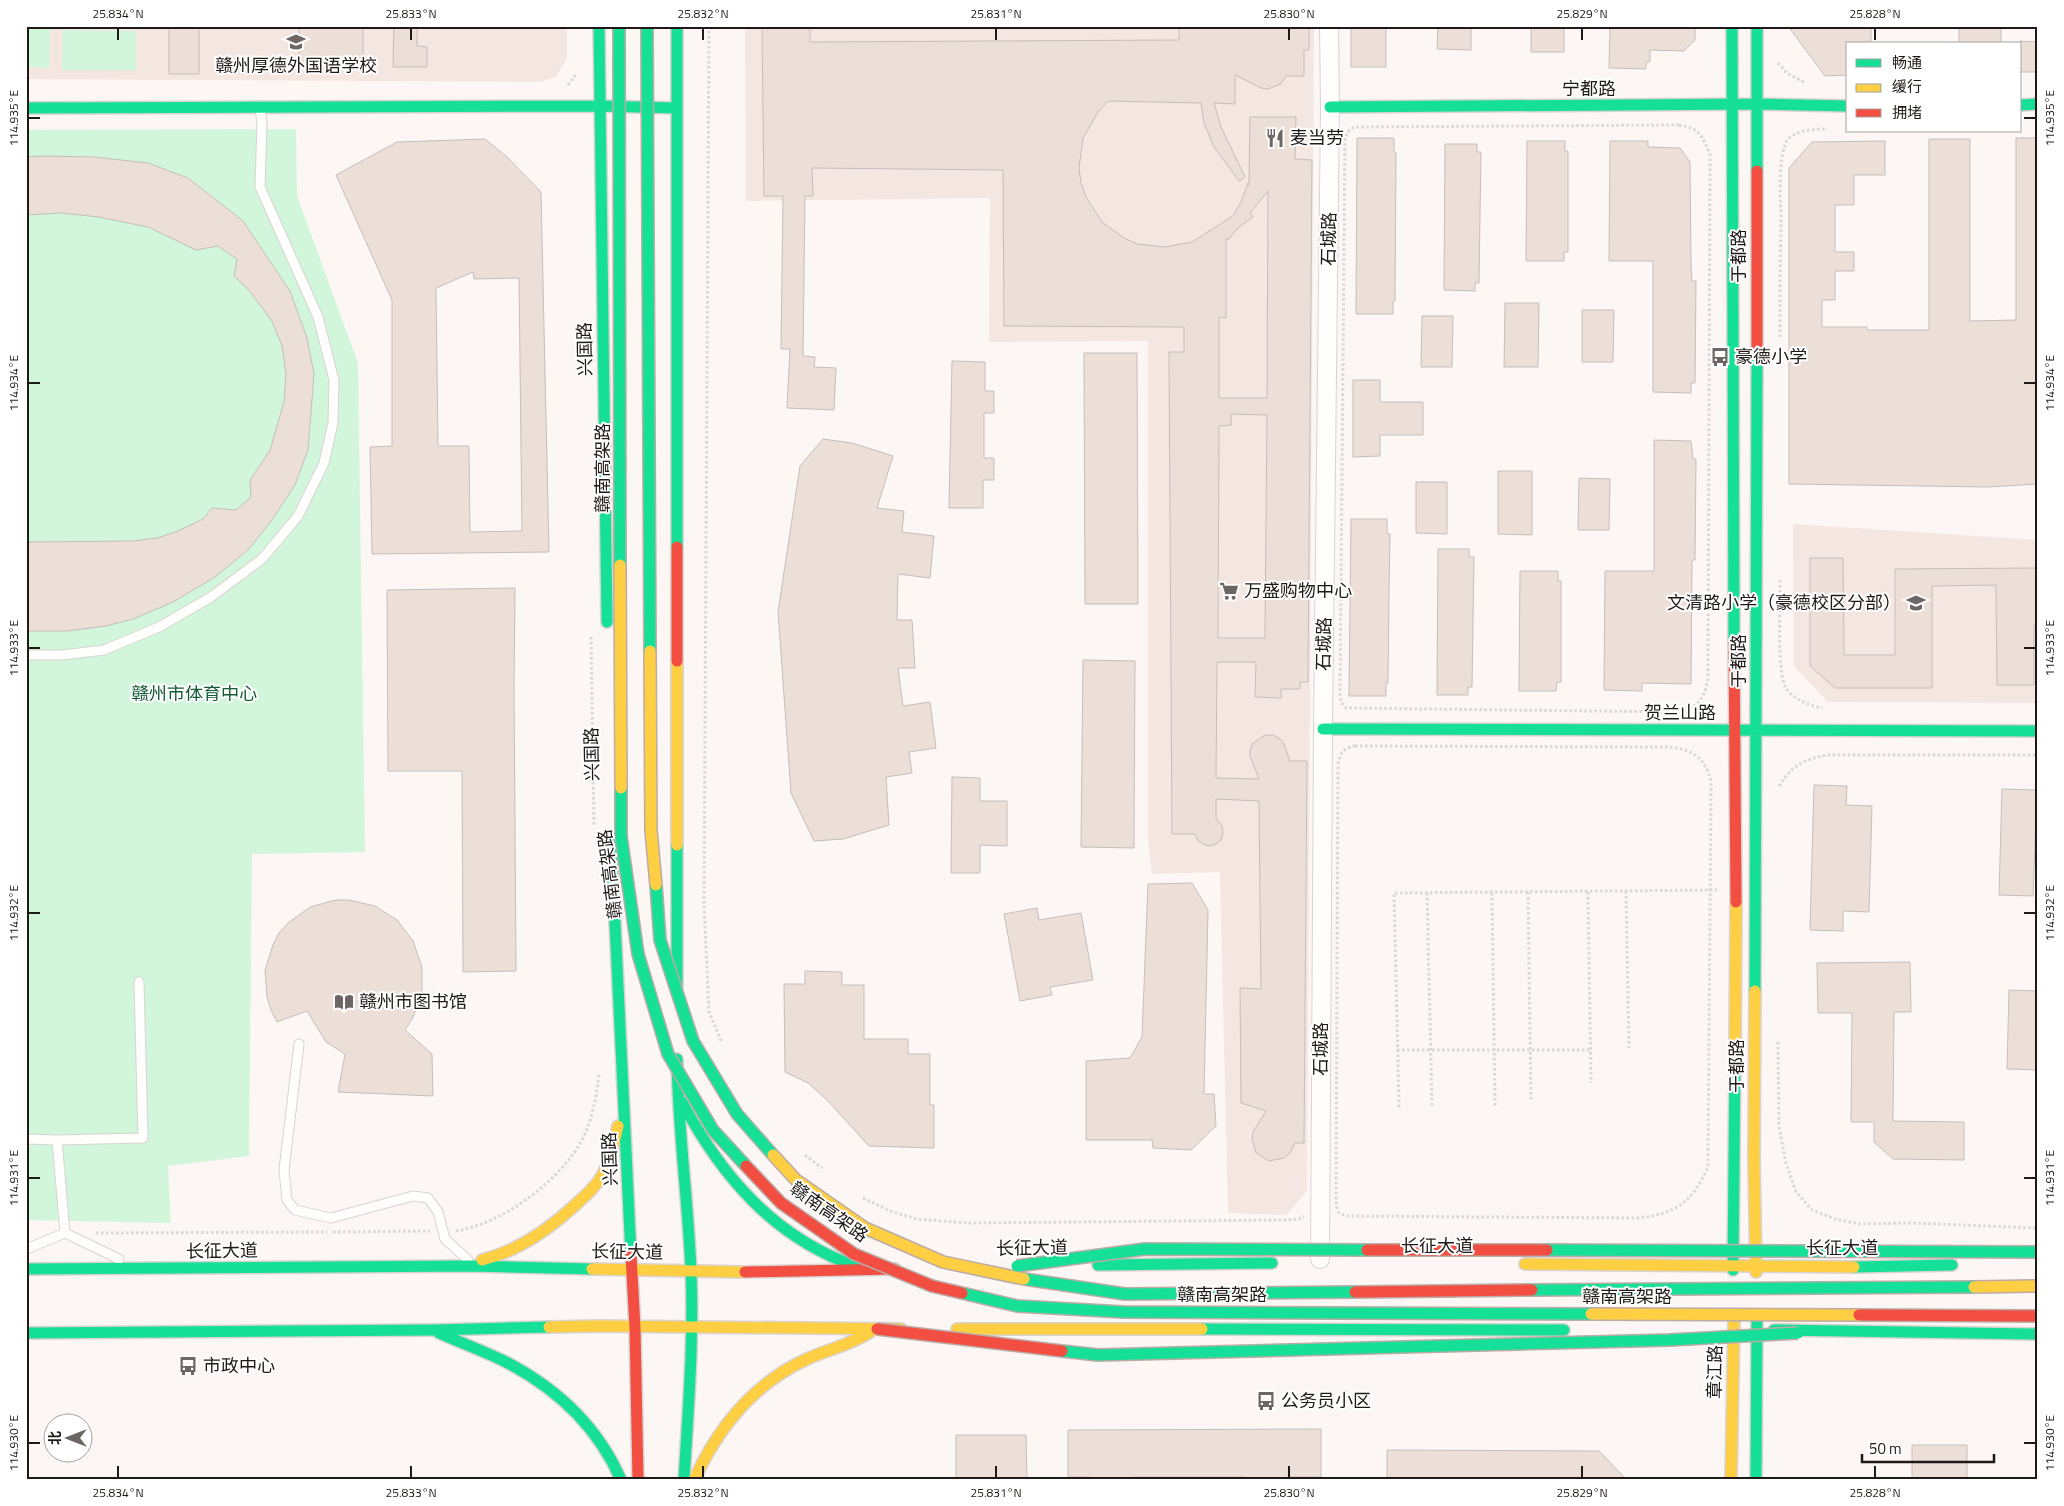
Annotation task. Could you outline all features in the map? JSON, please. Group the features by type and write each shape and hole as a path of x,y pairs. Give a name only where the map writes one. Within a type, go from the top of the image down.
{"main road":[{"name":"兴国路","path":"599,26 608,637"},
{"name":"赣南高架路","path":"619,26 621,836 638,954 668,1054 713,1130 781,1203 854,1254 932,1286 1017,1306 1133,1312 2038,1316"},
{"name":"赣南高架路","path":"647,26 651,830 660,940 693,1041 737,1114 796,1180 865,1228 943,1262 1022,1279 1125,1294 2038,1286"},
{"path":"677,26 677,1091 691,1271 691,1327 684,1480"},
{"name":"于都路","path":"1732,26 1736,890 1733,1266"},
{"name":"于都路","path":"1756,1266 1754,1159 1757,730 1757,26"},
{"name":"宁都路","path":"1330,107 1756,104 1846,106"},
{"path":"2022,104 2038,104"},
{"path":"26,108 599,106 676,108"},
{"name":"兴国路","path":"609,726 611,835 635,1328 638,1480"},
{"name":"贺兰山路","path":"1323,729 2038,731"},
{"path":"471,1264 524,1246 544,1232 584,1197 599,1180 609,1159 621,1114 624,1091 623,1067"},
{"path":"677,1091 704,1142 738,1187 759,1207 786,1230 824,1253 849,1264 871,1270"},
{"path":"1017,1266 1145,1249 2038,1252"},
{"name":"长征大道","path":"26,1269 445,1266 471,1264 691,1271 871,1270 1281,1262"},
{"path":"2018,1264 2038,1263"},
{"name":"长征大道","path":"1510,1264 1841,1267 1959,1265"},
{"name":"章江路","path":"1731,1480 1734,1330 1733,1266"},
{"path":"1756,1266 1756,1480"},
{"path":"694,1480 702,1459 715,1438 730,1418 764,1386 804,1360 849,1344 877,1329 1098,1355 1670,1340 2038,1320"},
{"path":"26,1333 433,1330 599,1326 635,1328 877,1329 1578,1330"},
{"path":"691,1327 699,1416"},
{"path":"627,1480 635,1328"},
{"path":"433,1330 504,1362 544,1386 590,1426 606,1447 621,1480"},
{"path":"1597,1330 2038,1334"},
{"path":"701,1442 703,1480"}],"street":[{"name":"石城路","path":"1320,1262 1323,729 1330,107 1329,26"}],"lane":[{"path":"26,655 62,655 104,650 159,627 211,597 262,559 298,516 324,463 333,423 334,380 318,317 260,187 262,124 260,108"},
{"path":"26,1139 144,1138 139,982"},
{"path":"299,1044 284,1170 287,1200 295,1210 331,1218 413,1196 428,1198 438,1212 445,1239 471,1264"},
{"path":"57,1140 65,1233"},
{"path":"26,1249 65,1233 139,1269"}],"path":[{"path":"709,26 704,904 709,1012 722,1044"},
{"path":"1777,60 1787,74 1808,84"},
{"path":"567,85 576,75 578,67"},
{"path":"1679,125 1698,131 1704,139 1710,154 1708,678 1706,693 1697,704 1687,711 1676,712 1356,709 1346,708 1341,702 1345,140 1347,132 1354,127 1679,125"},
{"path":"1780,339 1781,181 1784,149 1788,140 1793,136 1810,130 1828,129"},
{"path":"1780,572 1781,666 1784,687 1797,698 1826,709"},
{"path":"591,627 594,826"},
{"path":"1414,746 1681,748 1699,758 1708,768 1710,775 1710,890 1708,1167 1700,1185 1690,1197 1674,1210 1658,1216 1638,1218 1346,1216 1339,1213 1336,1206 1339,754 1346,748 1414,746"},
{"path":"1778,793 1779,785 1790,770 1809,758 1828,754 2038,754"},
{"path":"1399,1107 1394,893 1736,890"},
{"path":"1588,891 1591,1084"},
{"path":"1626,891 1629,1048"},
{"path":"1492,892 1495,1107"},
{"path":"1528,892 1531,1101"},
{"path":"1427,893 1432,1106"},
{"path":"1778,1041 1779,1127 1786,1164 1796,1192 1812,1210 1835,1219 1859,1224 1941,1224 2038,1228"},
{"path":"1397,1050 1590,1050"},
{"path":"95,1232 458,1231 485,1223 525,1202 561,1168 582,1140 594,1108 600,1065"},
{"path":"803,1152 822,1169"},
{"path":"860,1196 890,1211 917,1219 967,1223 1284,1220 1299,1219 1305,1216 1310,1209"}],"shaded area":[{"name":"赣州厚德外国语学校","path":"26,26 567,26 567,58 556,77 540,82 26,79"},
{"name":"万盛购物中心","path":"745,26 1314,26 1307,1191 1286,1215 1228,1213 1220,872 1152,874 1148,840 1148,341 989,342 990,198 746,201"},
{"name":"文清路小学（豪德校区分部）","path":"1793,524 2038,540 2038,703 1828,702 1794,666"}],"green space":[{"path":"26,28 50,28 49,68 26,67"},
{"path":"63,30 136,31 136,70 62,70"},
{"name":"赣州市体育中心","path":"296,129 297,196 358,363 365,852 252,854 249,1156 168,1166 171,1223 26,1220 26,130"}],"building":[{"path":"169,26 199,26 199,74 169,74"},
{"path":"299,26 363,26 363,68 299,68"},
{"path":"394,26 417,26 417,46 427,47 427,67 393,67"},
{"name":"万盛购物中心","path":"762,26 810,26 810,42 1179,40 1179,26 1309,26 1309,50 1304,50 1304,76 1286,76 1281,84 1268,89 1261,88 1235,75 1235,104 1214,103 1221,127 1245,177 1239,181 1214,147 1204,123 1201,103 1108,101 1098,112 1083,138 1079,168 1081,183 1086,197 1102,222 1124,238 1137,244 1165,247 1192,242 1233,216 1248,183 1249,185 1250,117 1296,117 1295,159 1312,160 1308,682 1300,682 1300,689 1281,689 1281,698 1255,697 1256,662 1217,662 1216,778 1259,779 1250,756 1250,750 1253,743 1265,735 1273,735 1279,738 1284,744 1290,761 1307,761 1304,1143 1295,1143 1290,1153 1284,1158 1269,1161 1256,1153 1252,1139 1253,1132 1266,1111 1241,1103 1240,988 1261,989 1259,801 1216,799 1216,818 1222,826 1223,833 1221,840 1216,844 1209,846 1203,844 1198,841 1195,834 1172,834 1169,352 1184,352 1184,327 1004,326 1003,170 812,168 813,196 805,196 803,356 815,357 814,367 836,368 834,410 787,408 790,349 781,349 783,196 764,196","holes":["1268,191 1267,398 1219,398 1219,317 1226,318 1226,238 1228,240 1238,228 1253,217 1250,213","1231,414 1267,415 1265,638 1218,638 1219,426 1231,425"]},
{"path":"1351,26 1386,26 1386,67 1351,67"},
{"path":"1438,26 1471,26 1471,50 1437,49"},
{"path":"1531,26 1564,26 1564,52 1531,52"},
{"path":"1610,26 1695,26 1695,40 1684,51 1650,50 1650,62 1646,62 1646,69 1609,68"},
{"path":"1788,26 1871,26 1871,42 1846,42 1846,75 1825,76"},
{"path":"1959,26 2001,26 2001,42 1959,42"},
{"path":"2020,41 2038,42 2038,72 2022,72 2022,42"},
{"path":"1357,138 1394,138 1394,152 1396,152 1395,301 1393,301 1393,314 1356,314"},
{"path":"2016,138 2038,138 2038,484 1988,487 1789,484 1789,168 1812,142 1885,141 1885,175 1854,175 1854,205 1835,205 1835,252 1854,252 1854,271 1835,271 1835,300 1822,300 1822,327 1867,327 1867,330 1929,330 1929,139 1970,139 1970,321 2016,320"},
{"path":"485,139 507,157 541,192 549,552 372,554 370,447 392,446 392,300 336,175 397,142","holes":["473,272 474,279 519,278 522,531 470,532 469,446 438,446 436,288"]},
{"path":"1527,141 1565,141 1565,151 1568,151 1568,252 1564,252 1564,261 1526,261"},
{"path":"1610,141 1648,141 1648,147 1680,148 1690,162 1691,264 1692,281 1696,281 1695,383 1691,383 1691,393 1653,392 1653,261 1609,261"},
{"path":"1445,144 1477,144 1477,152 1481,152 1479,283 1475,283 1475,291 1444,290"},
{"path":"26,157 94,157 148,163 188,178 243,221 290,291 307,338 314,374 308,450 295,485 272,520 248,550 215,577 173,602 133,619 106,626 67,631 26,631 26,542 133,541 157,538 178,531 203,519 212,508 236,510 251,497 250,480 270,450 284,402 286,374 282,346 272,321 248,289 234,276 237,259 218,246 196,250 148,227 99,217 61,213 26,215"},
{"path":"1505,303 1539,303 1538,367 1504,367"},
{"path":"1582,310 1614,310 1613,362 1582,362"},
{"path":"1422,316 1453,316 1452,367 1421,367"},
{"path":"1084,353 1137,353 1138,604 1085,604"},
{"path":"952,361 985,362 985,391 994,391 994,413 984,413 984,458 994,458 994,480 983,480 983,508 949,508"},
{"path":"1353,380 1380,380 1380,402 1423,402 1423,435 1380,435 1380,456 1353,457"},
{"path":"823,439 852,443 893,456 877,508 904,511 902,532 934,536 930,578 898,574 897,620 912,620 915,668 898,668 903,706 930,702 936,748 909,752 912,773 886,777 889,825 843,839 814,841 791,793 778,612 800,466"},
{"path":"1654,440 1691,441 1693,459 1696,459 1695,560 1692,560 1691,684 1642,683 1642,691 1604,690 1605,571 1654,571"},
{"path":"1498,471 1532,471 1532,535 1498,534"},
{"path":"1579,478 1610,479 1609,530 1578,530"},
{"path":"1416,482 1447,482 1447,534 1416,533"},
{"path":"1351,519 1387,519 1387,534 1390,534 1388,683 1386,683 1386,696 1349,696"},
{"path":"1438,549 1469,549 1469,557 1474,557 1472,687 1468,687 1468,695 1437,695"},
{"path":"1810,558 1843,558 1844,655 1895,655 1895,569 2038,568 2038,625 2034,625 2034,685 1997,685 1996,585 1932,586 1932,688 1835,688 1810,666"},
{"path":"1520,571 1558,571 1558,581 1561,581 1561,682 1557,682 1556,691 1519,691"},
{"path":"515,588 516,971 463,972 462,771 388,771 387,590"},
{"path":"1083,660 1135,661 1134,848 1081,847"},
{"path":"952,777 980,778 980,801 1007,801 1007,846 980,845 980,873 951,873"},
{"path":"1814,785 1847,786 1846,805 1872,806 1869,912 1843,911 1843,931 1810,930"},
{"path":"2002,789 2037,790 2033,896 1999,895"},
{"path":"1192,883 1208,910 1204,1094 1214,1094 1216,1126 1191,1150 1153,1148 1152,1140 1086,1140 1086,1061 1130,1058 1142,1037 1148,884"},
{"name":"赣州市图书馆","path":"336,900 349,900 375,906 397,920 413,941 422,967 422,994 412,1019 405,1030 432,1054 433,1096 338,1092 345,1054 326,1042 307,1011 277,1022 271,1010 267,997 265,970 279,933 288,923 310,907"},
{"path":"1037,908 1039,920 1081,913 1093,980 1050,987 1052,995 1020,1001 1004,914"},
{"path":"1910,962 1911,1012 1894,1012 1893,1121 1964,1122 1964,1160 1893,1159 1874,1142 1874,1122 1851,1122 1852,1013 1818,1013 1817,963"},
{"path":"805,971 842,972 842,985 864,985 864,1039 908,1039 908,1054 930,1054 930,1105 934,1105 934,1148 869,1146 827,1100 808,1083 785,1072 784,984 805,984"},
{"path":"2009,990 2038,991 2038,1070 2007,1069"},
{"path":"1321,1429 1321,1477 1287,1477 1279,1480 1244,1480 1244,1477 1133,1477 1131,1480 1090,1480 1090,1477 1068,1477 1068,1430"},
{"path":"956,1435 1026,1435 1027,1480 956,1480"},
{"path":"1912,1445 1967,1445 1967,1480 1912,1480"},
{"path":"1387,1450 1599,1451 1627,1480 1387,1480"}],"traffic: fast":[{"path":"599,26 607,622"},
{"path":"619,26 620,565"},
{"path":"647,26 650,651"},
{"path":"677,26 677,547"},
{"path":"1732,26 1734,641"},
{"path":"1757,26 1757,171"},
{"path":"1330,107 1756,104 1846,106"},
{"path":"2022,105 2038,104"},
{"path":"26,108 599,106 676,108"},
{"path":"1755,991 1757,355"},
{"path":"1323,729 2038,731"},
{"path":"621,788 621,836 638,954 668,1054 713,1130 746,1166"},
{"path":"611,840 631,1255"},
{"path":"677,845 677,986"},
{"path":"656,885 660,940 693,1041 737,1114 773,1155"},
{"path":"1733,1270 1735,1053"},
{"path":"677,1059 692,1297 684,1480"},
{"path":"682,1102 715,1155 753,1201 799,1239 826,1254 855,1266"},
{"path":"1017,1266 1145,1249 1367,1250"},
{"path":"1547,1250 2038,1252"},
{"path":"1098,1265 1272,1263"},
{"path":"1854,1267 1952,1265"},
{"path":"26,1269 471,1266 592,1269"},
{"path":"1024,1279 1125,1294 1355,1292"},
{"path":"1532,1290 1974,1287"},
{"path":"962,1293 1017,1306 1123,1312 1591,1314"},
{"path":"1756,1480 1757,1315"},
{"path":"26,1333 433,1330 549,1327"},
{"path":"1202,1329 1564,1330"},
{"path":"1774,1330 2038,1334"},
{"path":"439,1333 506,1362 542,1384 574,1411 588,1426 612,1461 621,1480"},
{"path":"1062,1351 1098,1355 1670,1340 1798,1333"}],"traffic: slow":[{"path":"620,565 621,788"},
{"path":"650,651 651,830 656,885"},
{"path":"677,661 677,845"},
{"path":"1735,1053 1736,902"},
{"path":"1755,991 1754,1159 1756,1272"},
{"path":"482,1260 520,1246 543,1232 586,1195 597,1183 606,1168 618,1126"},
{"path":"773,1155 796,1180 865,1228 943,1262 1024,1279"},
{"path":"1525,1264 1854,1267"},
{"path":"592,1269 745,1272"},
{"path":"1974,1287 2038,1286"},
{"path":"1591,1314 1859,1315"},
{"path":"1731,1480 1734,1317"},
{"path":"549,1327 901,1329"},
{"path":"957,1329 1202,1329"},
{"path":"694,1480 726,1425 754,1394 788,1369 807,1359 854,1341 870,1332"}],"traffic: jam":[{"path":"1757,171 1757,355"},
{"path":"677,547 677,661"},
{"path":"1734,641 1736,902"},
{"path":"746,1166 781,1203 854,1254 932,1286 962,1293"},
{"path":"1367,1250 1547,1250"},
{"path":"631,1255 635,1328 638,1480"},
{"path":"745,1272 895,1269"},
{"path":"1355,1292 1532,1290"},
{"path":"1859,1315 2038,1316"},
{"path":"877,1329 1062,1351"}],"place":[{"name":"赣州厚德外国语学校","path":"296,42"},
{"name":"麦当劳","path":"1275,138"},
{"name":"豪德小学","path":"1720,357"},
{"name":"万盛购物中心","path":"1229,591"},
{"name":"文清路小学（豪德校区分部）","path":"1916,603"},
{"name":"赣州市图书馆","path":"344,1002"},
{"name":"市政中心","path":"188,1366"},
{"name":"公务员小区","path":"1266,1401"}]}
